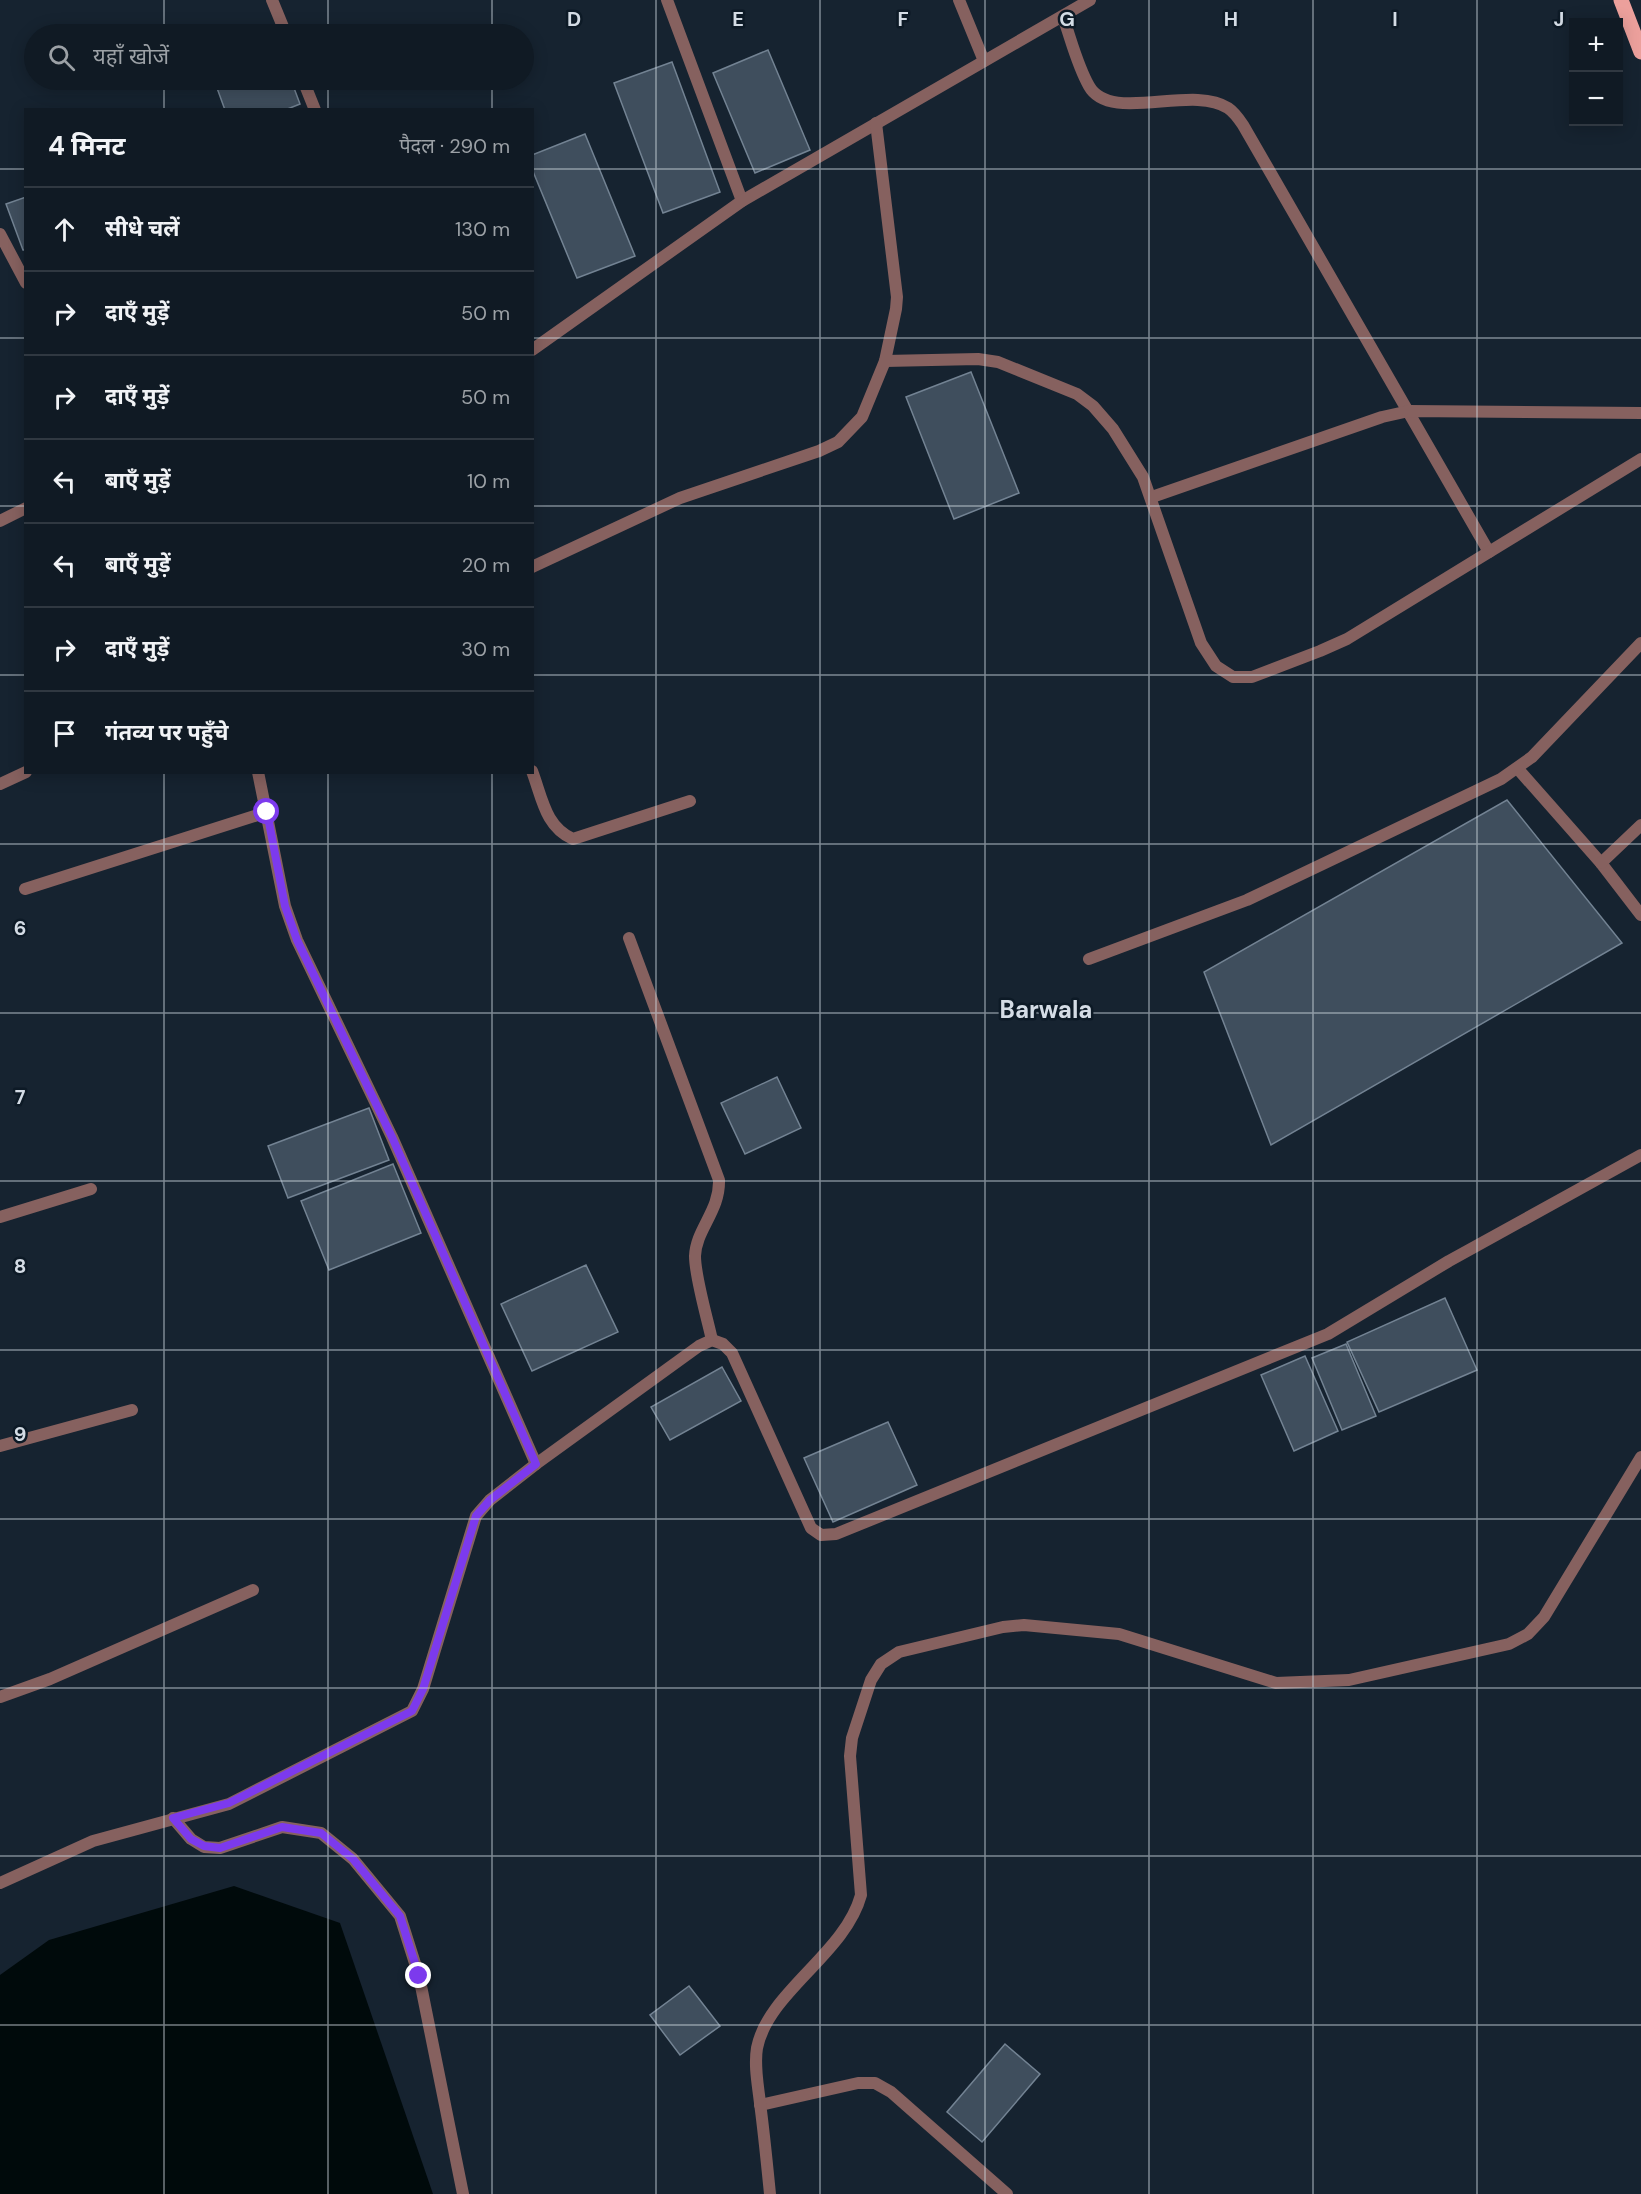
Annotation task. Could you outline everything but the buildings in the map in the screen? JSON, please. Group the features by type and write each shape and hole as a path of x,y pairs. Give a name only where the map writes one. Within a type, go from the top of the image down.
{"main road":[{"path":"1621,0 1641,52"}],"street":[{"path":"272,0 282,24"},
{"path":"667,0 742,201"},
{"path":"959,0 984,61"},
{"path":"534,349 742,201 1090,0"},
{"path":"1063,17 1089,87 1103,99 1120,103 1196,98 1213,100 1230,108 1243,125 1489,552"},
{"path":"307,90 314,108"},
{"path":"534,566 680,498 819,451 838,442 862,417 885,361 897,297 876,123"},
{"path":"0,234 5,258 24,281"},
{"path":"885,361 978,359 998,362 1077,394 1093,406 1113,429 1143,477 1152,497 1201,643 1216,666 1233,677 1251,677 1347,639 1641,459"},
{"path":"1152,497 1382,417 1409,411 1641,413"},
{"path":"0,520 24,509"},
{"path":"1089,959 1247,900 1518,770 1641,643"},
{"path":"1518,770 1601,863 1641,915"},
{"path":"0,784 24,773"},
{"path":"258,774 285,906 297,940 392,1137 536,1464"},
{"path":"533,774 551,824 560,833 573,839 690,801"},
{"path":"25,889 267,812"},
{"path":"1601,863 1641,825"},
{"path":"629,938 718,1180 717,1202 698,1243 695,1257 712,1340"},
{"path":"0,1883 93,1841 229,1803 412,1711 423,1689 476,1516 490,1500 536,1464 699,1346 712,1340 723,1344 732,1353 811,1528 821,1535 836,1534 1328,1334 1449,1261 1641,1155"},
{"path":"0,1217 91,1189"},
{"path":"0,1446 132,1410"},
{"path":"770,2194 760,2105 757,2048 769,2019 846,1929 857,1910 861,1895 850,1756 852,1738 871,1680 882,1664 899,1652 1003,1627 1024,1625 1119,1634 1276,1683 1349,1680 1509,1644 1528,1634 1545,1617 1641,1457"},
{"path":"0,1697 50,1678 253,1590"},
{"path":"173,1818 191,1839 204,1846 220,1848 282,1827 321,1833 353,1859 400,1916 419,1976 463,2194"},
{"path":"760,2105 858,2083 875,2083 891,2092 1007,2194"}],"shaded area":[{"path":"234,1886 340,1923 433,2194 0,2194 0,1975 49,1940"}],"district":[{"name":"Barwala","path":"1046,1010"}],"route":[{"path":"267,812 285,906 297,940 392,1137 403,1166 467,1302 536,1464 490,1500 476,1516 423,1689 412,1711 402,1719 229,1803 173,1818 191,1839 204,1846 220,1848 282,1827 321,1833 353,1859 400,1916 419,1976"}]}
